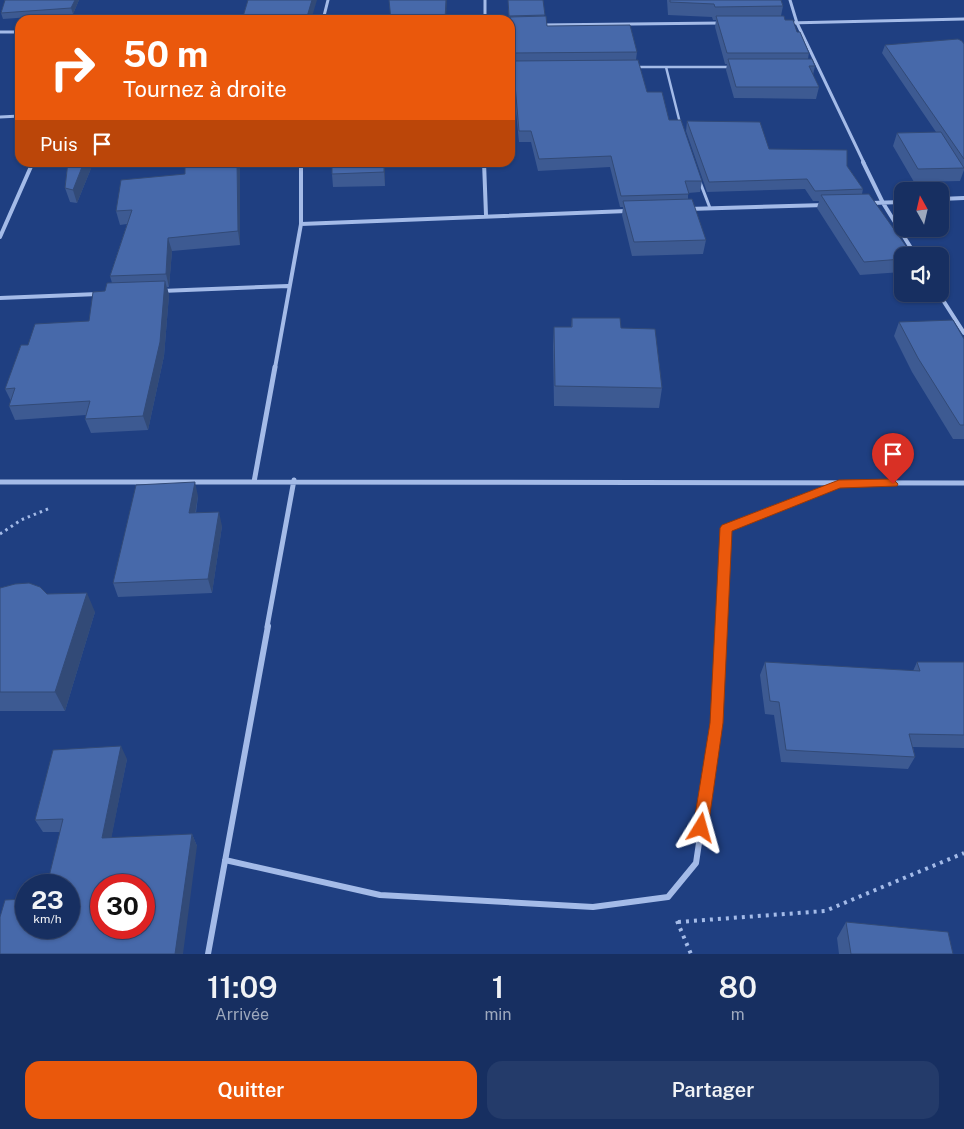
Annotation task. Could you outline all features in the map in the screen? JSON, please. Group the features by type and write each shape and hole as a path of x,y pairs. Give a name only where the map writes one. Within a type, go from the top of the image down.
{"street":[{"path":"324,15 328,0"},
{"path":"485,0 485,15"},
{"path":"790,0 797,23 883,203 910,247"},
{"path":"787,23 964,19"},
{"path":"540,24 728,23"},
{"path":"0,32 15,32"},
{"path":"0,117 15,116"},
{"path":"0,237 32,167"},
{"path":"254,482 288,286 301,224 301,167"},
{"path":"484,167 486,216"},
{"path":"949,199 964,198"},
{"path":"864,204 894,202"},
{"path":"681,209 835,204"},
{"path":"301,224 632,211"},
{"path":"159,292 288,286"},
{"path":"0,298 99,294"},
{"path":"944,302 964,333"},
{"path":"208,954 294,480"},
{"path":"0,482 254,482 294,480 839,484 964,483"},
{"path":"225,860 380,895 593,907 668,897 696,863 716,723 726,528 839,484"}],"lane":[{"path":"637,67 733,67"},
{"path":"666,67 680,124"},
{"path":"808,67 818,67"},
{"path":"698,175 710,208"}],"path":[{"path":"678,922 825,911 964,853"},
{"path":"668,897 691,954"}],"building":[{"path":"5,0 75,0 71,8 1,13"},
{"path":"248,0 312,0 308,15 244,15"},
{"path":"389,0 446,0 445,15 390,15"},
{"path":"508,0 543,0 545,15 509,15"},
{"path":"670,0 781,0 783,6 715,7 714,4 670,2"},
{"path":"546,16 547,26 630,25 637,52 515,53 515,17"},
{"path":"716,16 784,16 785,20 793,20 797,32 800,32 809,53 727,53"},
{"path":"958,39 964,44 964,159 885,45"},
{"path":"728,59 812,59 815,66 809,66 819,87 736,87"},
{"path":"638,60 647,92 662,92 669,120 681,120 702,181 685,181 689,194 621,196 611,156 539,159 531,131 519,131 515,61"},
{"path":"687,121 760,122 769,149 847,150 847,166 863,189 815,191 807,179 709,182"},
{"path":"941,132 964,168 918,169 897,133"},
{"path":"67,167 82,167 73,190 65,188"},
{"path":"185,167 237,167 238,231 168,238 166,274 110,276 132,210 116,211 121,180 185,174"},
{"path":"332,167 384,167 384,172 332,174"},
{"path":"869,194 894,229 894,238 900,238 907,247 894,247 894,260 864,262 821,195"},
{"path":"692,199 706,240 634,242 623,201"},
{"path":"165,281 160,342 143,416 85,419 90,401 9,406 15,388 5,389 21,345 28,345 35,324 89,321 93,292 105,291 107,283"},
{"path":"572,318 620,318 621,328 655,329 662,388 555,386 554,327 572,327"},
{"path":"953,320 964,339 964,425 960,425 918,358 899,322"},
{"path":"195,482 189,513 219,512 208,579 113,583 136,485"},
{"path":"29,583 40,587 47,594 87,593 55,692 0,692 0,588"},
{"path":"765,662 920,671 917,662 964,662 964,735 909,734 915,757 786,750 779,702 770,701"},
{"path":"121,746 102,838 192,834 175,954 0,954 0,917 5,900 15,900 15,939 80,939 80,874 50,874 63,819 35,820 53,750"},
{"path":"846,922 948,932 953,954 851,954"}],"route":[{"path":"701,828 716,723 726,528 839,484 893,484"}]}
